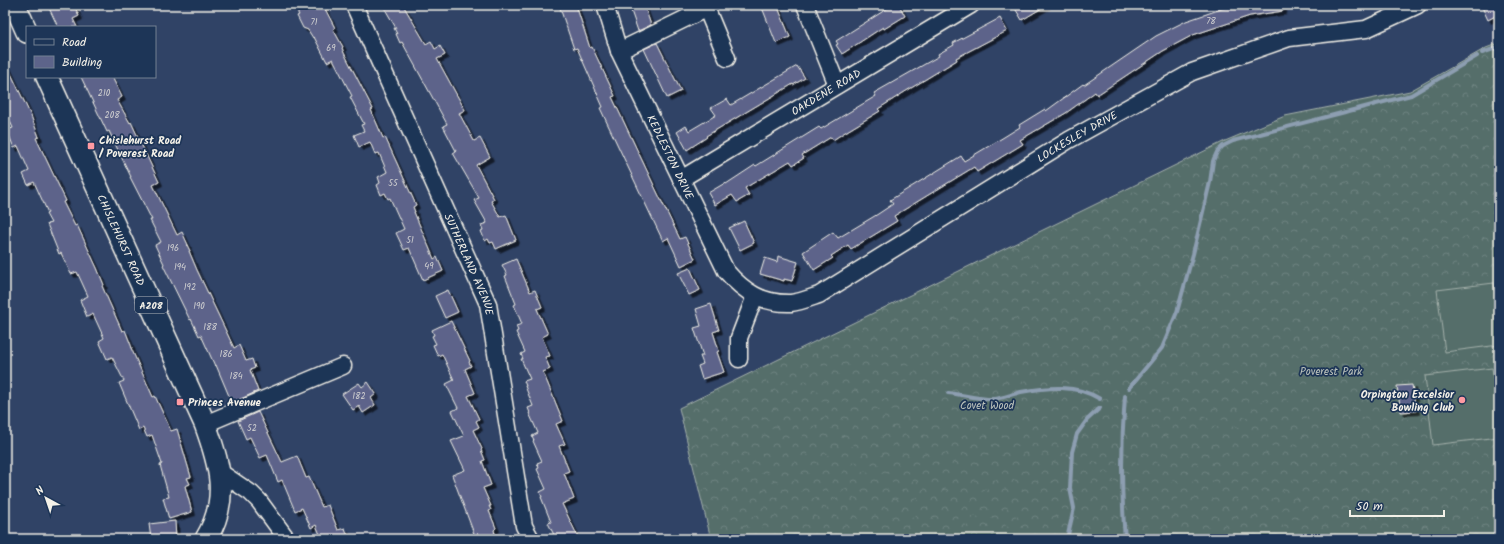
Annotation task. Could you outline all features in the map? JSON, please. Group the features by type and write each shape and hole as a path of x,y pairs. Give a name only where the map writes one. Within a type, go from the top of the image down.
{"main road":[{"path":"15,5 26,30"},
{"name":"CHISLEHURST ROAD","path":"47,78 205,424 214,448 220,472 220,491 218,508 210,532 206,539"}],"street":[{"name":"SUTHERLAND AVENUE","path":"354,5 488,304 524,526 530,539"},
{"name":"KEDLESTON DRIVE","path":"605,5 620,51 726,271 738,285 755,296"},
{"path":"620,51 699,12 706,5 727,58"},
{"path":"805,5 836,85"},
{"name":"OAKDENE ROAD","path":"681,179 971,5"},
{"name":"LOCKESLEY DRIVE","path":"755,296 772,302 793,303 819,296 1069,140 1192,72 1289,38 1366,29 1418,5"},
{"path":"739,359 739,338 755,296"},
{"path":"205,424 343,366"},
{"path":"220,472 251,493 259,501 287,539"}],"green space":[{"path":"1499,43 1499,539 711,539 679,408 1225,141 1285,116 1410,91 1486,48"},
{"path":"1494,283 1499,321 1499,345 1445,352 1437,290"},
{"name":"Orpington Excelsior Bowling Club","path":"1492,368 1499,425 1499,437 1433,445 1425,376"}],"building":[{"path":"55,5 74,5 79,16 73,19 76,26 58,26 49,8"},
{"path":"293,5 323,5 335,28 333,29 343,47 344,53 373,109 371,110 383,138 385,137 416,205 413,207 414,212 434,259 437,257 443,271 423,280 409,248 404,250 396,233 404,229 390,198 388,199 385,193 381,195 377,185 380,183 378,177 387,172 379,153 375,154 370,142 359,147 354,135 364,131 361,125 364,124 350,97 352,96 333,59 327,62 314,37 313,38 308,30 303,28 297,16 299,15"},
{"path":"385,5 403,5 426,44 431,41 435,49 440,46 445,55 437,59 465,110 459,113 474,141 480,138 490,157 476,165 494,199 491,201 500,217 506,215 516,240 496,249 493,242 490,243 488,239 485,241 481,231 483,230 481,225 487,223 474,200 479,198 453,153 456,151 443,126 447,124 402,42 400,43 394,28 396,28 385,9 387,8"},
{"path":"559,5 576,5 590,48 592,47 615,96 612,97 680,239 685,237 695,259 681,266 668,238 663,241 600,108 603,107 577,48 574,49"},
{"path":"629,5 644,5 651,25 638,31"},
{"path":"761,5 777,5 790,37 776,43"},
{"path":"893,5 899,5 905,16 884,29 883,27 842,54 836,45 838,44 836,41"},
{"path":"1013,5 1047,5 1022,20"},
{"path":"1233,5 1283,5 1283,11 1250,16 1193,35 1163,51 1097,95 1095,92 1066,113 1020,140 1023,144 977,172 974,167 894,216 897,221 851,249 848,245 831,256 833,258 814,270 803,252 833,232 838,238 893,204 890,200 961,156 964,161 1004,137 1020,127 1019,125 1045,109 1046,111 1083,84 1084,85 1156,36 1186,21"},
{"path":"1481,5 1499,5 1499,14 1488,20"},
{"path":"1000,18 1007,31 956,58 957,60 878,109 880,111 833,140 831,137 802,155 804,158 793,165 790,161 745,188 749,195 737,202 732,195 715,205 708,193 725,183 726,184 819,127 821,129 876,96 874,93 939,56 938,54 954,45 953,43"},
{"path":"657,43 681,91 667,98 644,49"},
{"path":"5,61 31,116 39,137 36,138 66,201 63,202 75,226 77,225 97,268 104,285 102,286 122,331 125,330 131,348 153,397 155,396 171,431 177,429 191,477 187,478 190,484 185,486 192,512 169,519 163,498 169,497 160,465 162,464 152,435 147,437 143,428 139,430 119,383 124,381 112,357 107,359 99,341 104,338 93,314 87,317 80,300 88,296 77,272 71,274 61,253 59,254 47,224 51,223 46,214 48,213 34,182 28,185 23,174 29,171 18,146 14,148 7,130 13,128 5,110"},
{"path":"797,66 805,78 706,136 707,137 687,150 677,132 686,126 689,131 716,115 711,108 727,99 731,105"},
{"path":"81,78 112,78 122,97 117,100 130,123 131,122 159,182 153,185 177,235 182,232 197,270 234,348 239,345 246,361 252,359 255,368 250,370 258,391 232,403 216,365 215,366 201,335 199,336 191,319 190,320 163,265 164,264 155,245 161,242 150,220 152,220 109,131 107,132"},
{"path":"744,221 754,243 740,250 729,228"},
{"path":"778,256 798,262 792,281 784,279 784,281 760,274 765,258 777,262"},
{"path":"516,259 530,292 535,290 542,307 537,309 548,334 542,337 550,356 545,357 550,369 543,372 563,421 556,424 565,444 559,446 569,471 564,473 574,499 562,504 579,539 556,539 548,523 551,522 541,497 540,492 546,489 537,469 539,468 537,463 542,461 532,436 538,433 529,413 528,408 533,406 524,381 530,379 521,359 523,359 521,354 525,352 516,332 518,331 516,326 522,324 505,276 507,275 502,265"},
{"path":"690,268 700,290 689,295 678,273"},
{"path":"448,290 458,312 445,318 435,296"},
{"path":"711,304 719,330 713,332 719,351 717,352 724,372 702,379 698,366 703,364 700,356 703,356 694,328 701,326 696,309"},
{"path":"451,321 470,361 471,366 465,369 475,393 468,396 479,419 476,421 479,427 473,430 482,449 481,450 485,460 482,461 491,485 483,488 491,506 489,506 491,510 489,511 496,528 494,530 495,534 484,539 476,539 452,475 465,470 451,441 464,436 452,411 458,408 446,384 454,380 442,354 438,356 433,345 436,344 432,336 434,335 432,330"},
{"path":"368,382 376,394 371,398 375,405 363,413 359,406 353,410 342,394 359,383 362,387"},
{"path":"1412,385 1416,411 1401,412 1397,386"},
{"path":"258,412 282,462 297,456 306,478 309,477 322,507 328,505 338,530 345,528 349,539 318,539 321,537 316,525 311,528 302,508 295,511 282,480 278,482 267,455 260,458 250,437 246,439 238,421"},
{"path":"175,521 176,539 151,539 149,524"}],"waterway":[{"path":"1482,53 1499,47"},
{"path":"1129,388 1162,348 1177,312 1193,254 1210,182 1213,161 1217,152 1223,146 1233,141 1411,95 1477,56"},
{"path":"948,393 984,399 994,399 1031,390 1062,388 1081,391 1100,399"},
{"path":"1125,396 1122,468 1125,539"},
{"path":"1067,539 1074,508 1070,488 1072,452 1077,434 1087,420 1100,408"}],"place":[{"name":"Chislehurst Road / Poverest Road","path":"91,146"},
{"name":"Orpington Excelsior Bowling Club","path":"1462,400"},
{"name":"Princes Avenue","path":"180,402"}],"park label":[{"name":"Poverest Park","path":"1331,371"},
{"name":"Covet Wood","path":"987,405"}]}
